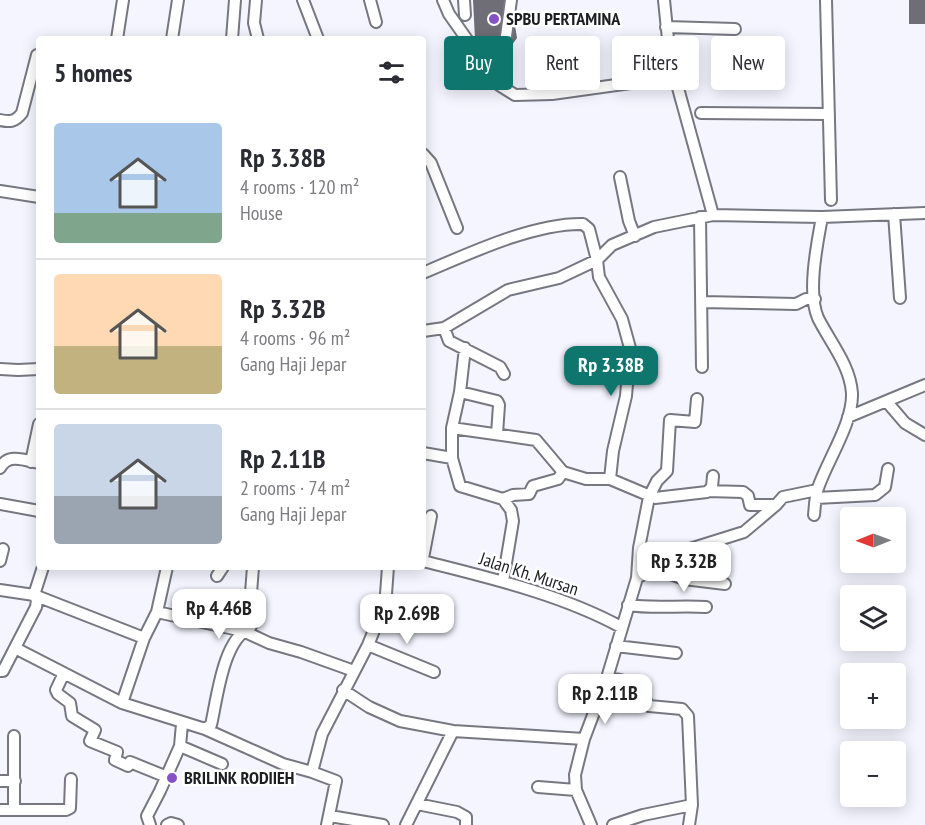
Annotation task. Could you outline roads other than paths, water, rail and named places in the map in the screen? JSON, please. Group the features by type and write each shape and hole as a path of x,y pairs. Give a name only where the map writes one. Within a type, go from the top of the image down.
{"street":[{"path":"117,36 123,0"},
{"path":"172,36 178,0"},
{"path":"232,36 235,0"},
{"path":"256,0 254,23 257,36"},
{"path":"303,0 317,36"},
{"path":"370,0 376,22"},
{"path":"443,0 449,14 499,85 515,95 552,94 612,86"},
{"path":"464,0 465,15"},
{"path":"506,36 511,0"},
{"path":"664,0 672,67 713,215"},
{"path":"826,0 831,200"},
{"path":"666,27 735,29"},
{"path":"0,120 10,122 22,113 36,60"},
{"path":"701,113 829,114"},
{"path":"426,157 431,163 457,228"},
{"path":"620,177 629,221 635,236"},
{"path":"0,191 36,197"},
{"path":"426,331 444,328 508,290 559,278 597,260 612,245 654,227 713,215 822,217 925,213"},
{"path":"894,214 900,298"},
{"path":"700,217 702,367"},
{"path":"814,515 817,494 848,417 852,395 849,374 817,315 813,282 822,217"},
{"path":"426,272 525,233 575,224 583,224 589,229 599,277 622,319 630,348 626,396 613,451 610,479"},
{"path":"702,302 796,304 806,298 815,299"},
{"path":"444,328 449,341 500,367 504,374"},
{"path":"465,348 460,392 452,428 452,458 460,486 503,499 511,510 513,520 503,581"},
{"path":"0,369 36,369"},
{"path":"848,417 925,385"},
{"path":"460,392 496,401 499,405 496,434"},
{"path":"591,825 576,790 575,775 584,739 607,678 637,578 639,548 649,497 657,481 667,471 670,420 695,422 697,399"},
{"path":"887,402 904,423 925,435"},
{"path":"452,428 536,440 563,472 586,479 610,479 649,497 697,495 708,491 742,492 748,496 750,505 776,505"},
{"path":"426,454 452,458"},
{"path":"0,468 4,460 9,458 35,462"},
{"path":"637,578 651,567 677,554 744,532 783,497 790,494 875,495 885,487 888,470"},
{"path":"503,499 513,495 529,494 533,486 558,480 563,472"},
{"path":"708,491 712,487 713,476"},
{"path":"0,504 36,510"},
{"path":"426,544 431,516"},
{"path":"0,561 3,549"},
{"name":"Jalan Kh. Mursan","path":"426,561 503,581 598,614 621,627"},
{"path":"651,567 684,579 725,584"},
{"path":"0,671 3,671 36,607 37,600 34,595 42,570"},
{"path":"122,703 144,638 157,612 166,570"},
{"path":"205,729 211,725 231,648 243,631 250,628 255,617 251,593 253,570"},
{"path":"312,772 322,735 368,645 386,594 388,570"},
{"path":"0,590 34,595 144,638"},
{"path":"628,605 649,608 706,607"},
{"path":"157,612 243,631 269,643 354,671"},
{"path":"368,645 434,672"},
{"path":"616,646 676,653"},
{"path":"15,648 122,703 182,724 205,729 283,764 336,780 329,820 383,825"},
{"path":"64,673 56,690 70,703 72,716 95,730 90,741 117,752 115,760 128,766 130,762 167,777"},
{"path":"607,678 630,682 639,687 649,706 682,709 688,716 692,805 690,825"},
{"path":"343,690 369,707 400,721 453,731 584,739"},
{"path":"150,825 147,816 180,746 182,724"},
{"path":"406,825 453,731"},
{"path":"14,736 14,810"},
{"path":"180,746 222,764"},
{"path":"0,810 66,810 70,808 71,803 71,779"},
{"path":"0,781 15,781"},
{"path":"538,787 576,790"},
{"path":"417,804 457,812 466,817 466,825"},
{"path":"613,825 643,814 692,805"},
{"path":"167,825 171,823 178,825"}],"place":[{"name":"SPBU PERTAMINA","path":"494,19"},
{"name":"BRILINK RODIIEH","path":"172,778"}]}
